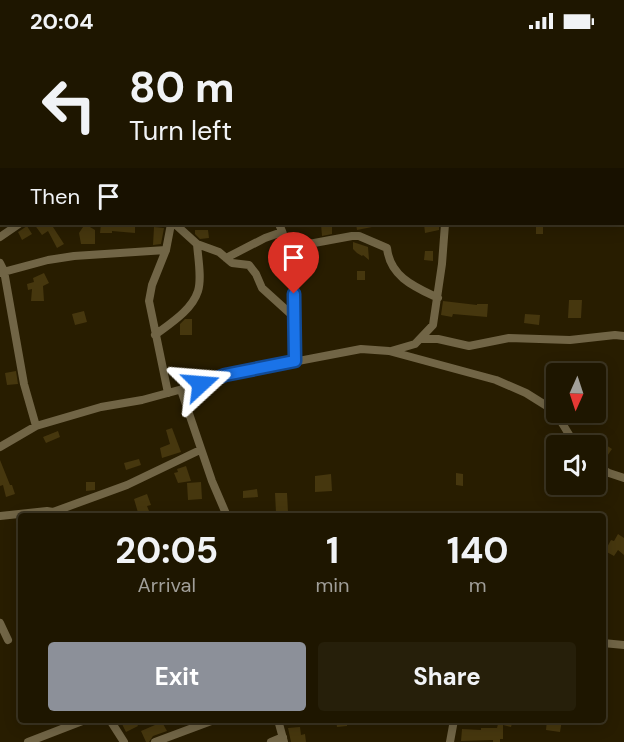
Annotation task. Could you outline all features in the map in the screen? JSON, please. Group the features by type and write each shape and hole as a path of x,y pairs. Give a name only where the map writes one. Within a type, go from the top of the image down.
{"street":[{"path":"0,237 18,225"},
{"path":"168,393 155,334 150,296 173,225"},
{"path":"174,225 198,244 215,249 232,263 249,265 262,288 294,317"},
{"path":"389,351 406,348 421,339 433,325 445,225"},
{"path":"226,258 281,228 287,248 294,294 295,361"},
{"path":"287,248 359,236 387,248 388,259 404,280 411,286 438,298"},
{"path":"155,334 183,313 198,290 198,244"},
{"path":"36,426 24,384 1,269 74,256 166,250"},
{"path":"421,339 438,339 469,346 509,338 570,340 615,334 624,336"},
{"path":"0,447 36,426 101,407 181,390 225,375 361,349 389,351 496,380 526,393 550,408 569,435"},
{"path":"181,390 200,450 224,513"},
{"path":"57,513 128,485 200,450"},
{"path":"606,471 624,478"},
{"path":"29,513 48,511 52,513"},
{"path":"0,516 18,514"},
{"path":"0,623 8,640"},
{"path":"606,643 624,645"},
{"path":"28,742 78,723"},
{"path":"112,723 124,742"},
{"path":"155,742 206,723"},
{"path":"271,742 283,740 279,723"},
{"path":"450,742 453,723"}],"building":[{"path":"35,225 56,225 53,227 64,244 57,248 48,231 42,235"},
{"path":"84,225 95,230 95,244 81,244 79,233"},
{"path":"101,225 135,225 135,233 112,231 112,233 100,233"},
{"path":"321,225 332,225 332,234 322,236"},
{"path":"356,225 377,225 377,226 357,230"},
{"path":"424,225 439,225 439,230 425,233"},
{"path":"536,225 543,225 543,234 536,234"},
{"path":"27,226 32,234 22,240 18,232"},
{"path":"154,227 164,228 161,244 153,245"},
{"path":"195,230 208,230 209,238 200,239 195,234"},
{"path":"353,242 368,247 369,260 353,249"},
{"path":"310,250 311,264 297,264 295,253"},
{"path":"425,251 433,251 433,261 424,260"},
{"path":"357,271 365,271 365,280 357,280"},
{"path":"44,273 49,283 43,286 44,301 31,301 32,289 28,290 27,284 34,282 33,278"},
{"path":"569,300 582,300 581,318 568,318"},
{"path":"443,301 488,304 487,317 441,315"},
{"path":"84,311 87,322 75,325 72,314"},
{"path":"525,314 540,315 539,325 524,323"},
{"path":"185,319 192,319 192,335 180,335 180,324"},
{"path":"16,371 18,384 7,385 5,373"},
{"path":"172,428 181,452 162,458 160,448 170,444 166,430"},
{"path":"58,431 60,437 46,443 43,437"},
{"path":"606,445 612,449 606,458"},
{"path":"139,459 141,465 126,470 124,463"},
{"path":"0,460 15,494 6,497 3,485 0,486"},
{"path":"186,466 191,481 178,483 174,473 178,472 177,469"},
{"path":"456,473 463,474 463,486 456,485"},
{"path":"331,474 332,491 315,492 315,476"},
{"path":"86,482 95,482 95,490 86,491"},
{"path":"201,482 202,499 188,500 187,483"},
{"path":"257,489 258,497 243,498 243,491"},
{"path":"275,493 287,493 288,512 276,513"},
{"path":"147,494 151,505 147,506 150,513 138,513 134,499"},
{"path":"618,534 624,538 624,555 618,550 614,556 606,552 611,540 614,541"},
{"path":"122,723 136,723 138,726 126,732"},
{"path":"163,723 167,731 153,736 149,742 146,742 141,731"},
{"path":"336,723 347,723 347,726 337,727"},
{"path":"496,723 512,723 511,727 503,725 503,739 500,739 500,742 493,742 493,740 461,741 462,729 497,728 498,724"},
{"path":"547,723 562,723 560,732 546,730"},
{"path":"300,727 301,735 305,734 306,742 291,742 288,728"}],"route":[{"path":"201,384 225,375 295,361 294,294"}]}
